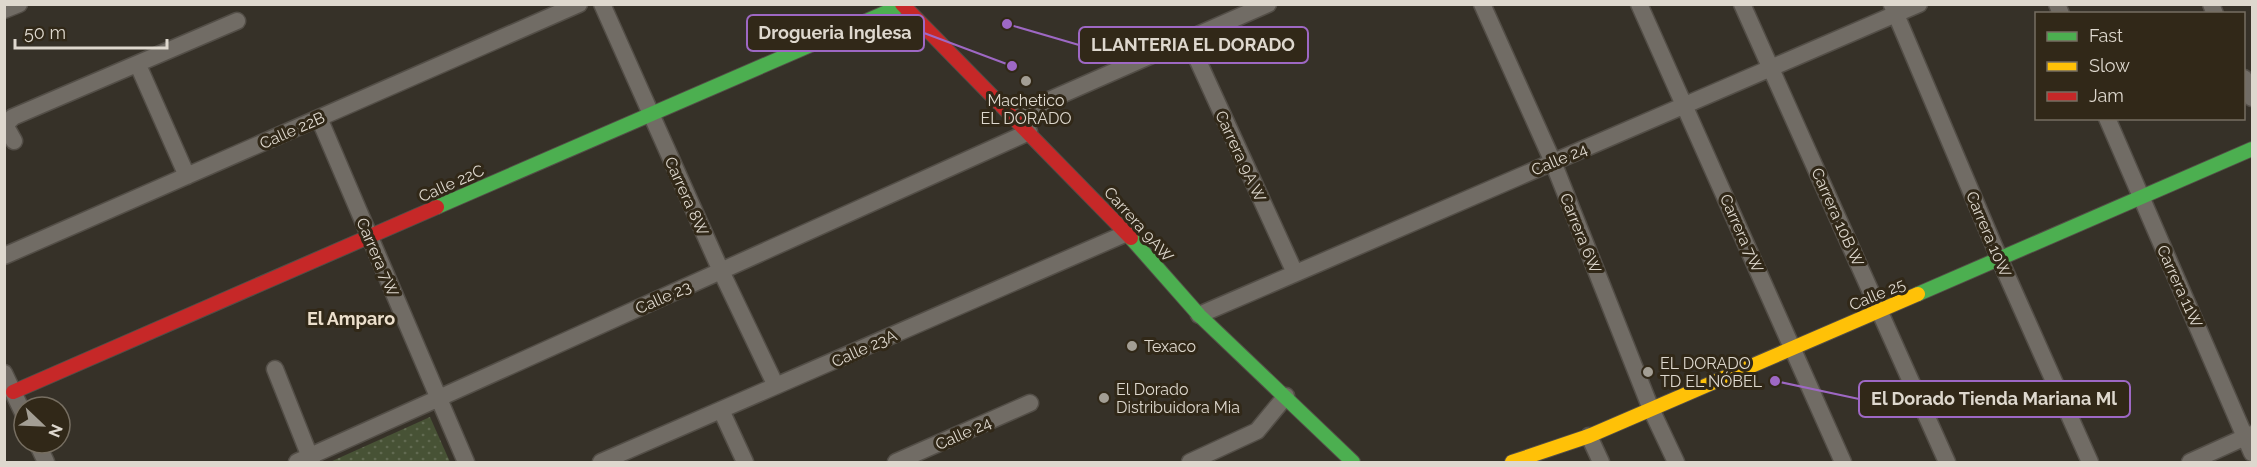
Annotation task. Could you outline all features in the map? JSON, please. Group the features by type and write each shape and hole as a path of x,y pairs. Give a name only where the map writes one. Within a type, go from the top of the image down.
{"street":[{"path":"4,10 19,4"},
{"name":"Calle 22B","path":"4,256 579,4"},
{"name":"Carrera 8W","path":"602,4 721,271 776,386"},
{"path":"1013,116 1268,4"},
{"name":"Carrera 6W","path":"1482,4 1553,162 1651,409 1676,462"},
{"name":"Carrera 7W","path":"1640,4 1843,462"},
{"name":"Carrera 10B W","path":"1742,4 1947,462"},
{"name":"Calle 24","path":"1199,315 1771,69 1894,10 1919,4"},
{"name":"Calle 22C","path":"13,392 903,5"},
{"name":"Carrera 9AW","path":"903,5 1127,233 1199,315 1353,462"},
{"name":"Carrera 10W","path":"1894,10 2000,260 2090,462"},
{"path":"14,141 5,125 13,117 237,21"},
{"name":"Carrera 9A W","path":"1188,39 1295,273"},
{"path":"138,65 187,176"},
{"path":"2245,80 2253,98"},
{"name":"Carrera 7W","path":"319,118 466,462"},
{"name":"Carrera 11W","path":"2108,120 2249,436 2253,453"},
{"name":"Calle 23","path":"306,460 438,398 1029,132"},
{"name":"Calle 25","path":"1512,462 1589,436 2253,149"},
{"name":"Calle 23A","path":"601,462 1127,233"},
{"path":"275,369 306,460"},
{"path":"4,373 14,395"},
{"path":"1190,462 1257,431 1286,396"},
{"name":"Calle 24","path":"896,462 1030,403"},
{"path":"721,410 745,462"},
{"path":"1589,436 1601,462"},
{"path":"2190,462 2249,436"}],"green space":[{"path":"430,417 450,462 330,462"}],"traffic: fast":[{"path":"437,207 903,5"},
{"path":"1918,294 2252,149"},
{"path":"1131,238 1199,315 1353,462"}],"traffic: slow":[{"path":"1512,462 1589,436 1918,294"}],"traffic: jam":[{"path":"902,4 1131,238"},
{"path":"13,392 437,207"}],"place":[{"name":"LLANTERIA EL DORADO","path":"1007,24"},
{"name":"Drogueria Inglesa","path":"1012,66"},
{"name":"Machetico EL DORADO","path":"1026,81"},
{"name":"Texaco","path":"1132,346"},
{"name":"EL DORADO TD EL NÓBEL","path":"1648,372"},
{"name":"El Dorado Tienda Mariana Ml","path":"1775,381"},
{"name":"El Dorado Distribuidora Mia","path":"1104,398"}],"district":[{"name":"El Amparo","path":"351,319"}]}
